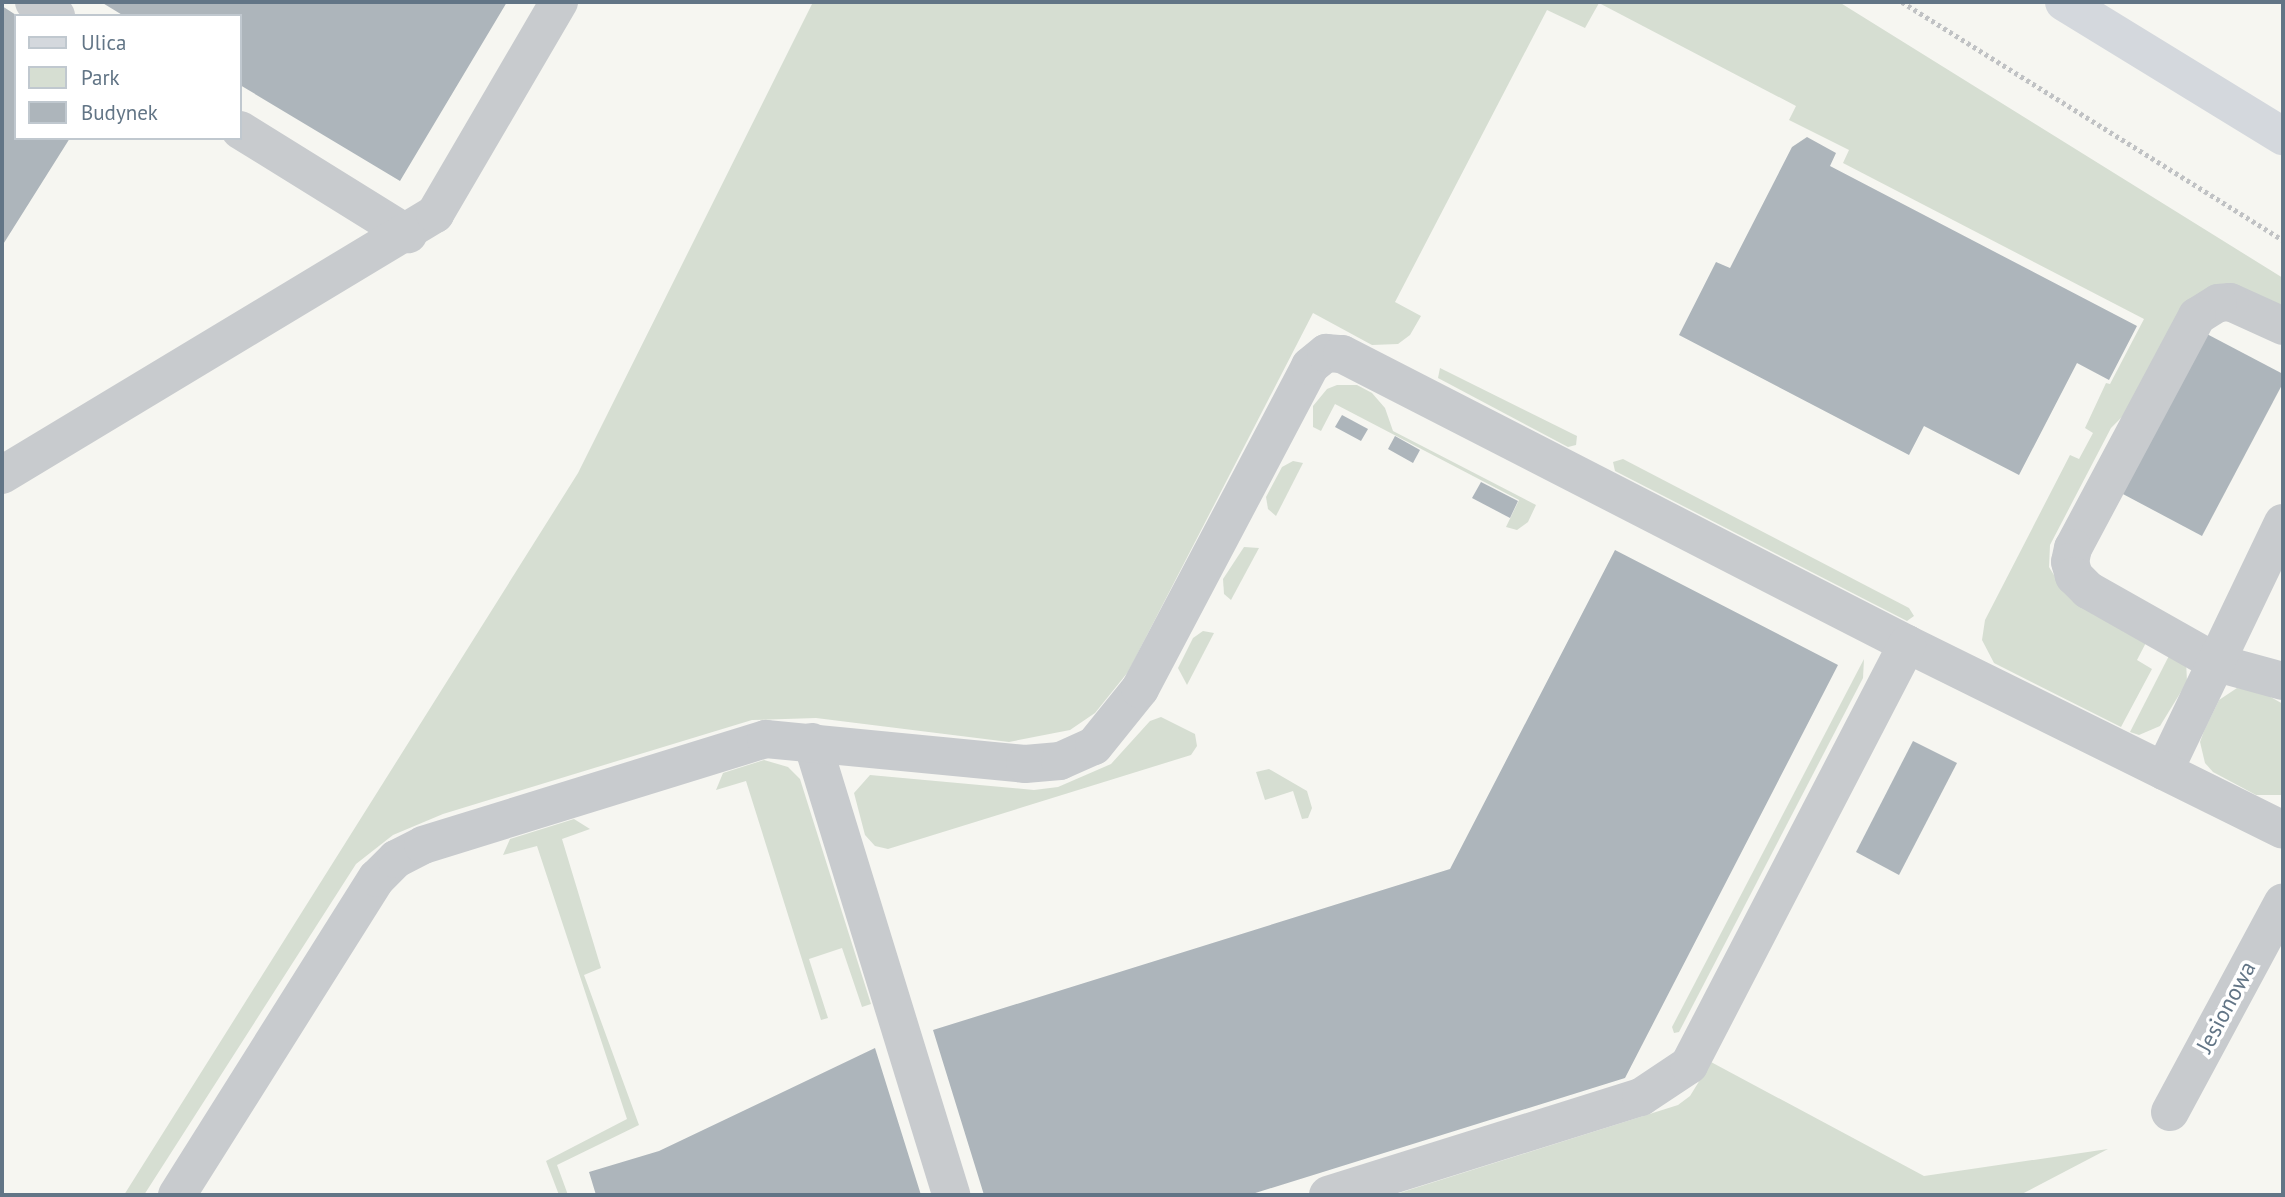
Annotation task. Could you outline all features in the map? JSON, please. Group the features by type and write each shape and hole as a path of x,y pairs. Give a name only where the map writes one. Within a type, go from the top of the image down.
{"main road":[{"path":"2064,2 2283,136"}],"street":[{"path":"34,2 53,14"},
{"path":"2,475 408,234 435,214 455,185 559,2"},
{"path":"242,131 408,234"},
{"path":"2283,326 2230,302 2209,307 2197,316 2073,548 2070,562 2074,576 2088,590 2217,663 2283,681"},
{"path":"177,1195 377,878 396,859 423,845 766,739 1025,764 1060,761 1094,746 1140,688 1310,366 1326,353 1342,354 1907,644 2283,830"},
{"path":"2164,771 2283,523"},
{"path":"1328,1195 1641,1097 1689,1065 1907,644"},
{"path":"813,742 951,1195"},
{"name":"Jesionowa","path":"2170,1112 2283,902"}],"path":[{"path":"1902,2 2283,240"}],"green space":[{"path":"813,2 1839,2 2283,278 2283,313 2245,293 2111,428 2050,545 2049,567 2060,585 2150,635 2137,660 2152,669 2121,727 1994,663 1982,640 1985,620 2070,455 2079,459 2093,433 2085,428 2106,383 2110,384 2144,319 1843,163 1849,150 1789,120 1796,106 1599,3 1585,28 1547,10 1395,302 1421,316 1410,335 1398,344 1372,345 1313,313 1128,672 1095,713 1070,730 1009,742 816,718 752,720 443,814 393,835 356,864 144,1195 124,1195 578,473"},
{"path":"1440,368 1577,436 1576,445 1568,447 1438,378"},
{"path":"1337,385 1357,385 1372,393 1385,408 1393,431 1536,505 1528,522 1517,530 1506,527 1519,500 1335,404 1321,431 1313,427 1313,406 1327,389"},
{"path":"1623,459 1909,608 1914,616 1907,621 1615,471 1613,462"},
{"path":"1293,461 1303,463 1276,516 1268,509 1266,497 1282,467"},
{"path":"1244,547 1259,548 1231,600 1224,594 1223,579"},
{"path":"1203,631 1214,633 1187,685 1178,668 1193,638"},
{"path":"2174,646 2186,660 2187,682 2160,726 2139,735 2130,732"},
{"path":"1864,659 1863,678 1679,1032 1674,1033 1672,1027"},
{"path":"2237,688 2260,691 2283,704 2283,795 2256,795 2213,772 2205,763 2200,742 2204,731 2219,700"},
{"path":"1161,717 1195,734 1197,746 1191,755 888,849 875,846 865,835 854,793 870,775 1034,790 1058,787 1111,764 1150,721"},
{"path":"764,760 788,767 800,779 871,1004 862,1007 842,948 809,959 828,1018 821,1020 746,781 716,790 723,773"},
{"path":"1269,769 1307,791 1312,808 1308,818 1302,819 1293,791 1265,800 1256,772"},
{"path":"574,819 590,829 562,839 601,968 584,975 639,1125 557,1165 568,1195 559,1195 546,1161 627,1119 537,846 503,855 510,839"},
{"path":"1711,1062 1924,1176 2108,1149 2020,1195 1393,1195 1678,1105 1690,1096"}],"building":[{"path":"101,2 507,2 400,181 242,86 242,14 121,14"},
{"path":"2,6 14,14 14,140 69,140 2,246"},
{"path":"1807,137 1836,153 1830,166 2137,326 2109,380 2077,363 2019,475 1924,426 1909,455 1679,335 1716,262 1730,268 1792,147"},
{"path":"2205,333 2283,374 2283,383 2202,536 2121,493"},
{"path":"1342,415 1368,429 1361,441 1335,427"},
{"path":"1395,436 1420,450 1413,463 1388,449"},
{"path":"1481,482 1518,501 1510,518 1472,498"},
{"path":"1615,550 1838,665 1625,1078 1249,1195 984,1195 933,1030 1450,869"},
{"path":"1913,741 1957,763 1899,875 1856,852"},
{"path":"875,1048 921,1195 596,1195 589,1172 659,1151"}]}
